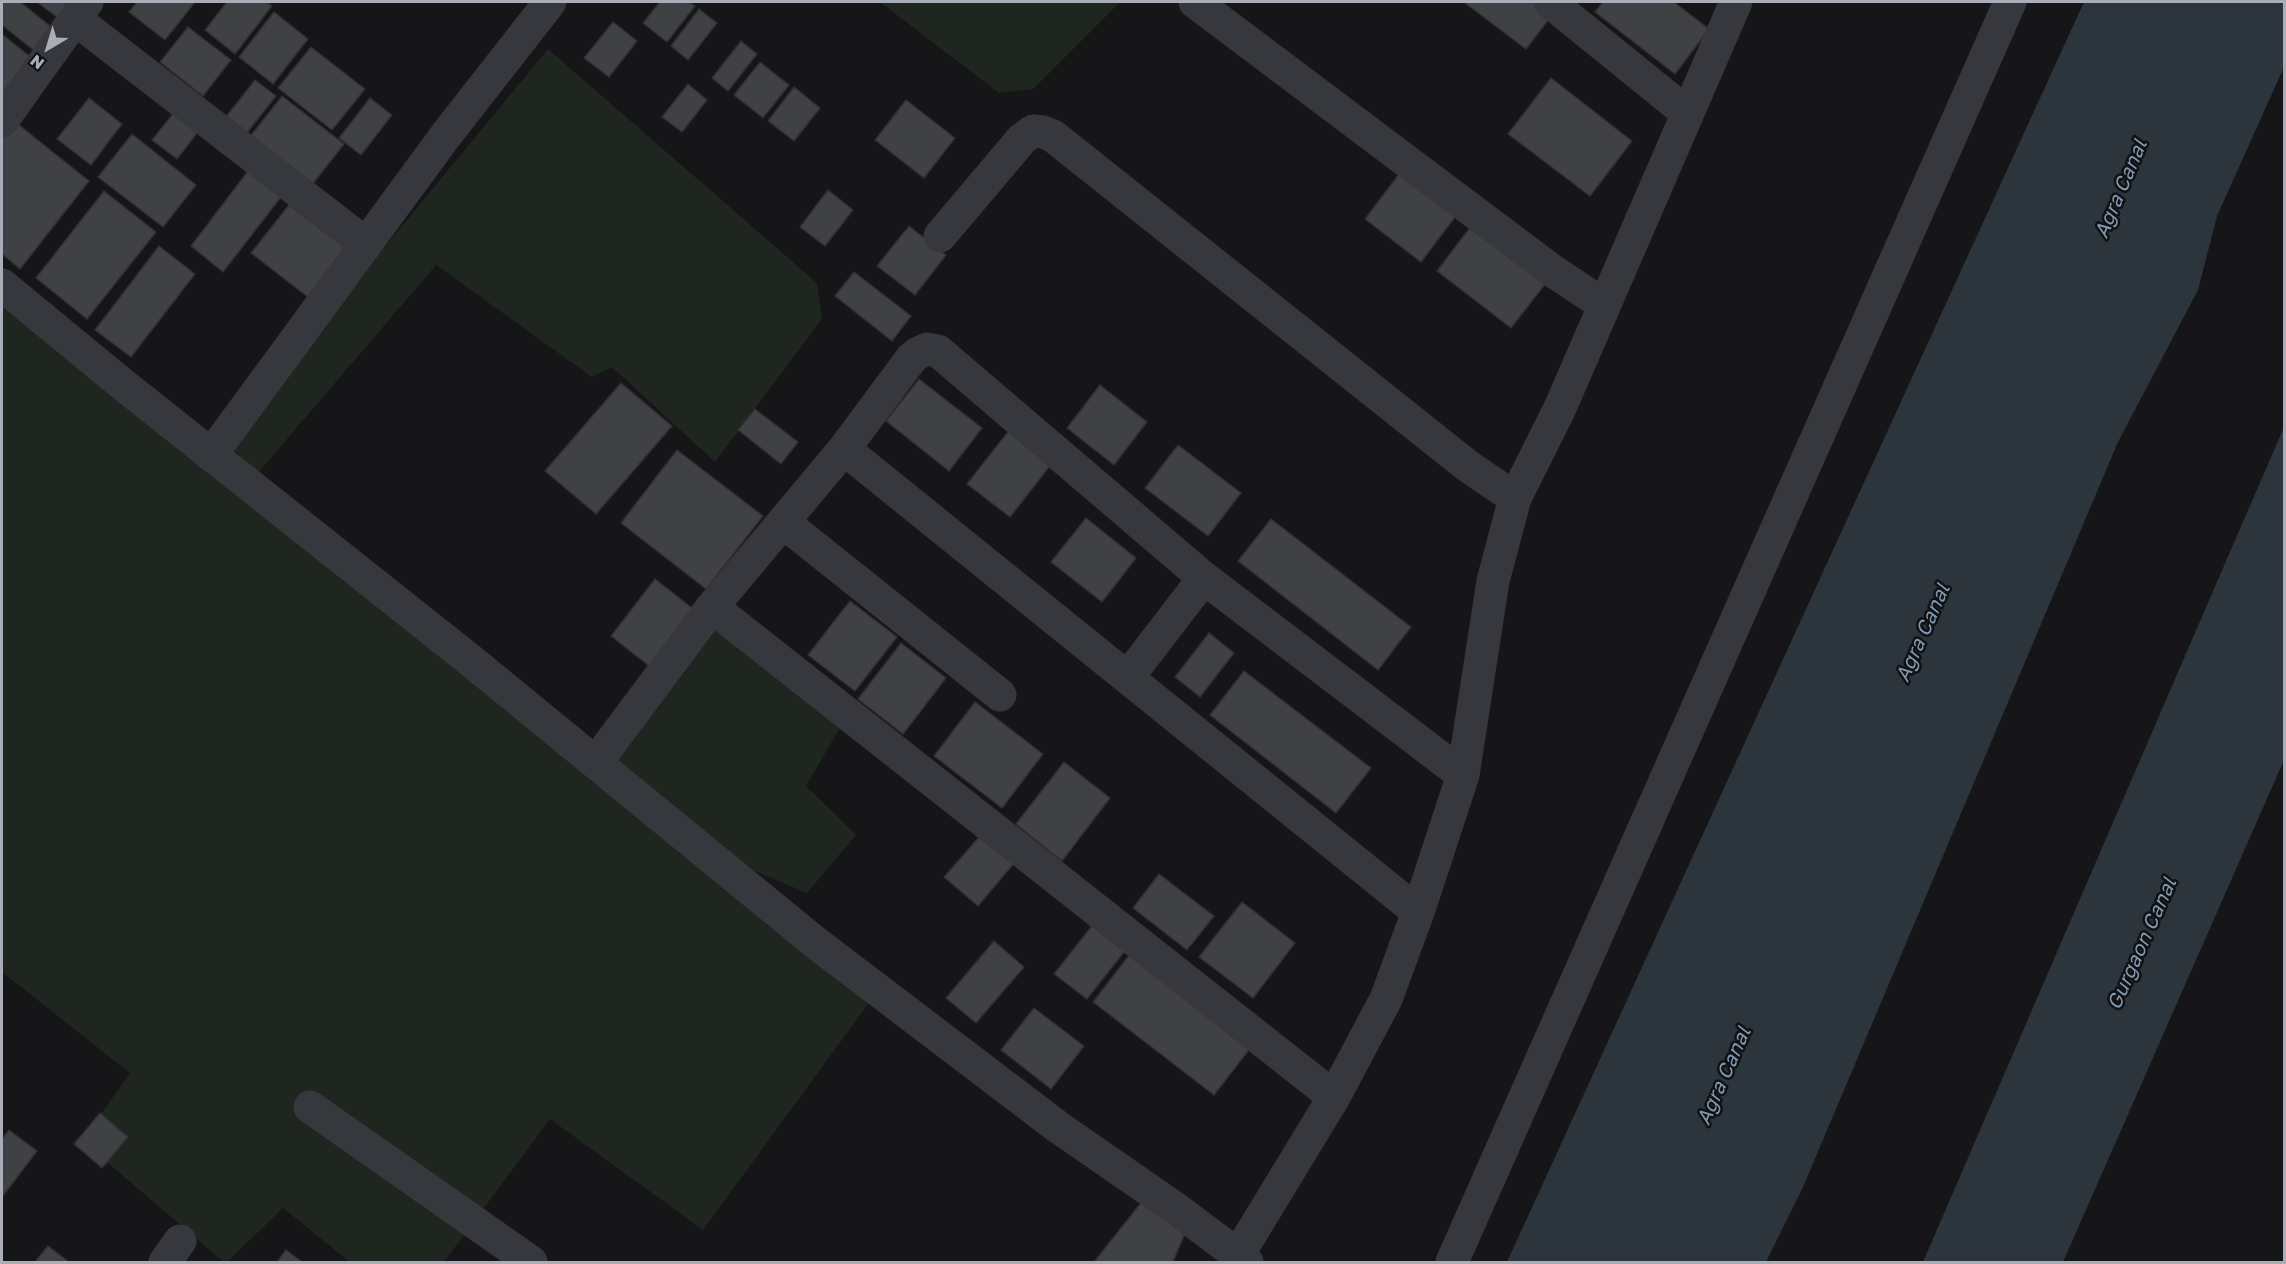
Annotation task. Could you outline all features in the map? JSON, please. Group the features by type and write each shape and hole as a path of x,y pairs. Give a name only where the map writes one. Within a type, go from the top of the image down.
{"street":[{"path":"211,455 459,117 550,2"},
{"path":"1195,2 1550,269 1604,305"},
{"path":"1550,2 1687,113"},
{"path":"2,285 596,762 835,958 1058,1127 1175,1208 1242,1259 1386,999 1418,912 1463,774 1493,581 1515,498 1560,408 1736,2"},
{"path":"1452,1263 2010,2"},
{"path":"2,121 81,10 365,243"},
{"path":"940,237 1022,139 1033,131 1053,136 1469,467 1515,498"},
{"path":"596,762 712,608 844,449 911,359 918,352 927,349 938,351 1204,578 1463,774"},
{"path":"844,449 1418,912"},
{"path":"783,522 1000,695"},
{"path":"1128,677 1204,578"},
{"path":"712,608 1334,1096"},
{"path":"309,1107 531,1263"}],"shaded area":[{"path":"880,2 1120,2 1033,89 999,93"},
{"path":"548,49 817,283 822,319 715,462 612,367 592,377 436,265 256,475 226,439"},
{"path":"2,301 871,1000 703,1230 550,1119 444,1262 350,1262 283,1208 227,1262 224,1262 82,1141 130,1073 2,972"},
{"path":"719,611 842,724 806,786 856,835 807,893 719,856 610,752"}],"water":[{"name":"Agra Canal","path":"2084,2 2284,2 2284,67 2217,216 2198,290 2118,442 1803,1187 1766,1262 1507,1262"},
{"name":"Gurgaon Canal","path":"2284,427 2284,760 2063,1262 1923,1262"}],"building":[{"path":"2,2 20,2 54,29 36,52 2,25"},
{"path":"37,2 75,2 61,20"},
{"path":"137,2 195,2 165,40 129,12"},
{"path":"227,2 267,2 272,6 235,54 205,30"},
{"path":"660,2 689,2 695,6 667,42 643,23"},
{"path":"1537,2 1553,14 1526,49 1465,3"},
{"path":"1603,2 1674,2 1709,29 1675,74 1595,12"},
{"path":"699,9 717,23 688,60 671,46"},
{"path":"274,12 308,39 273,84 239,57"},
{"path":"613,22 637,41 609,77 584,58"},
{"path":"188,27 231,60 203,96 160,62"},
{"path":"2,34 33,59 2,100"},
{"path":"741,41 757,54 728,91 712,78"},
{"path":"311,47 365,89 332,130 278,88"},
{"path":"760,62 789,85 763,118 734,95"},
{"path":"1551,78 1632,141 1590,196 1508,134"},
{"path":"255,80 276,96 246,134 225,118"},
{"path":"688,84 707,100 682,132 662,117"},
{"path":"794,87 820,108 794,141 768,121"},
{"path":"282,96 344,144 311,186 249,138"},
{"path":"89,98 122,124 91,165 57,139"},
{"path":"370,98 392,115 361,155 339,138"},
{"path":"906,100 955,138 924,178 875,140"},
{"path":"180,105 204,124 177,159 152,140"},
{"path":"14,121 89,181 20,269 2,254 2,137"},
{"path":"132,134 196,185 163,227 98,177"},
{"path":"255,162 288,188 223,272 191,246"},
{"path":"1406,165 1462,208 1421,262 1365,219"},
{"path":"828,190 853,210 825,246 800,227"},
{"path":"104,191 156,232 87,319 36,278"},
{"path":"289,205 351,252 313,301 251,253"},
{"path":"1475,221 1549,279 1511,328 1437,271"},
{"path":"909,226 946,255 915,295 877,266"},
{"path":"159,246 195,274 131,357 95,330"},
{"path":"854,272 911,316 892,341 835,296"},
{"path":"919,379 982,428 949,471 886,421"},
{"path":"621,383 672,426 596,514 545,471"},
{"path":"1100,385 1147,422 1114,465 1067,428"},
{"path":"755,409 798,442 781,464 738,430"},
{"path":"1011,428 1053,462 1010,517 967,484"},
{"path":"1178,445 1241,493 1208,536 1145,488"},
{"path":"677,450 763,516 706,589 621,523"},
{"path":"1086,518 1136,558 1102,602 1051,562"},
{"path":"1271,519 1411,627 1378,670 1238,561"},
{"path":"655,579 697,612 653,669 611,636"},
{"path":"850,601 897,637 855,691 808,655"},
{"path":"1209,633 1234,653 1200,697 1175,677"},
{"path":"901,643 946,678 903,734 858,699"},
{"path":"1244,671 1371,768 1336,813 1210,715"},
{"path":"975,702 1043,754 1002,808 934,756"},
{"path":"1064,762 1110,798 1062,861 1016,824"},
{"path":"988,827 1021,855 978,906 944,877"},
{"path":"1159,874 1214,916 1187,950 1133,908"},
{"path":"1242,902 1295,943 1253,998 1199,957"},
{"path":"1095,922 1128,947 1087,999 1054,974"},
{"path":"994,941 1024,967 976,1023 946,998"},
{"path":"1134,949 1255,1042 1214,1095 1093,1002"},
{"path":"1034,1008 1084,1046 1051,1089 1001,1050"},
{"path":"100,1113 128,1137 102,1168 74,1144"},
{"path":"9,1130 37,1151 2,1197 2,1139"},
{"path":"1144,1199 1188,1226 1173,1262 1094,1262"},
{"path":"48,1246 69,1262 35,1262"},
{"path":"286,1250 302,1262 277,1262"}]}
